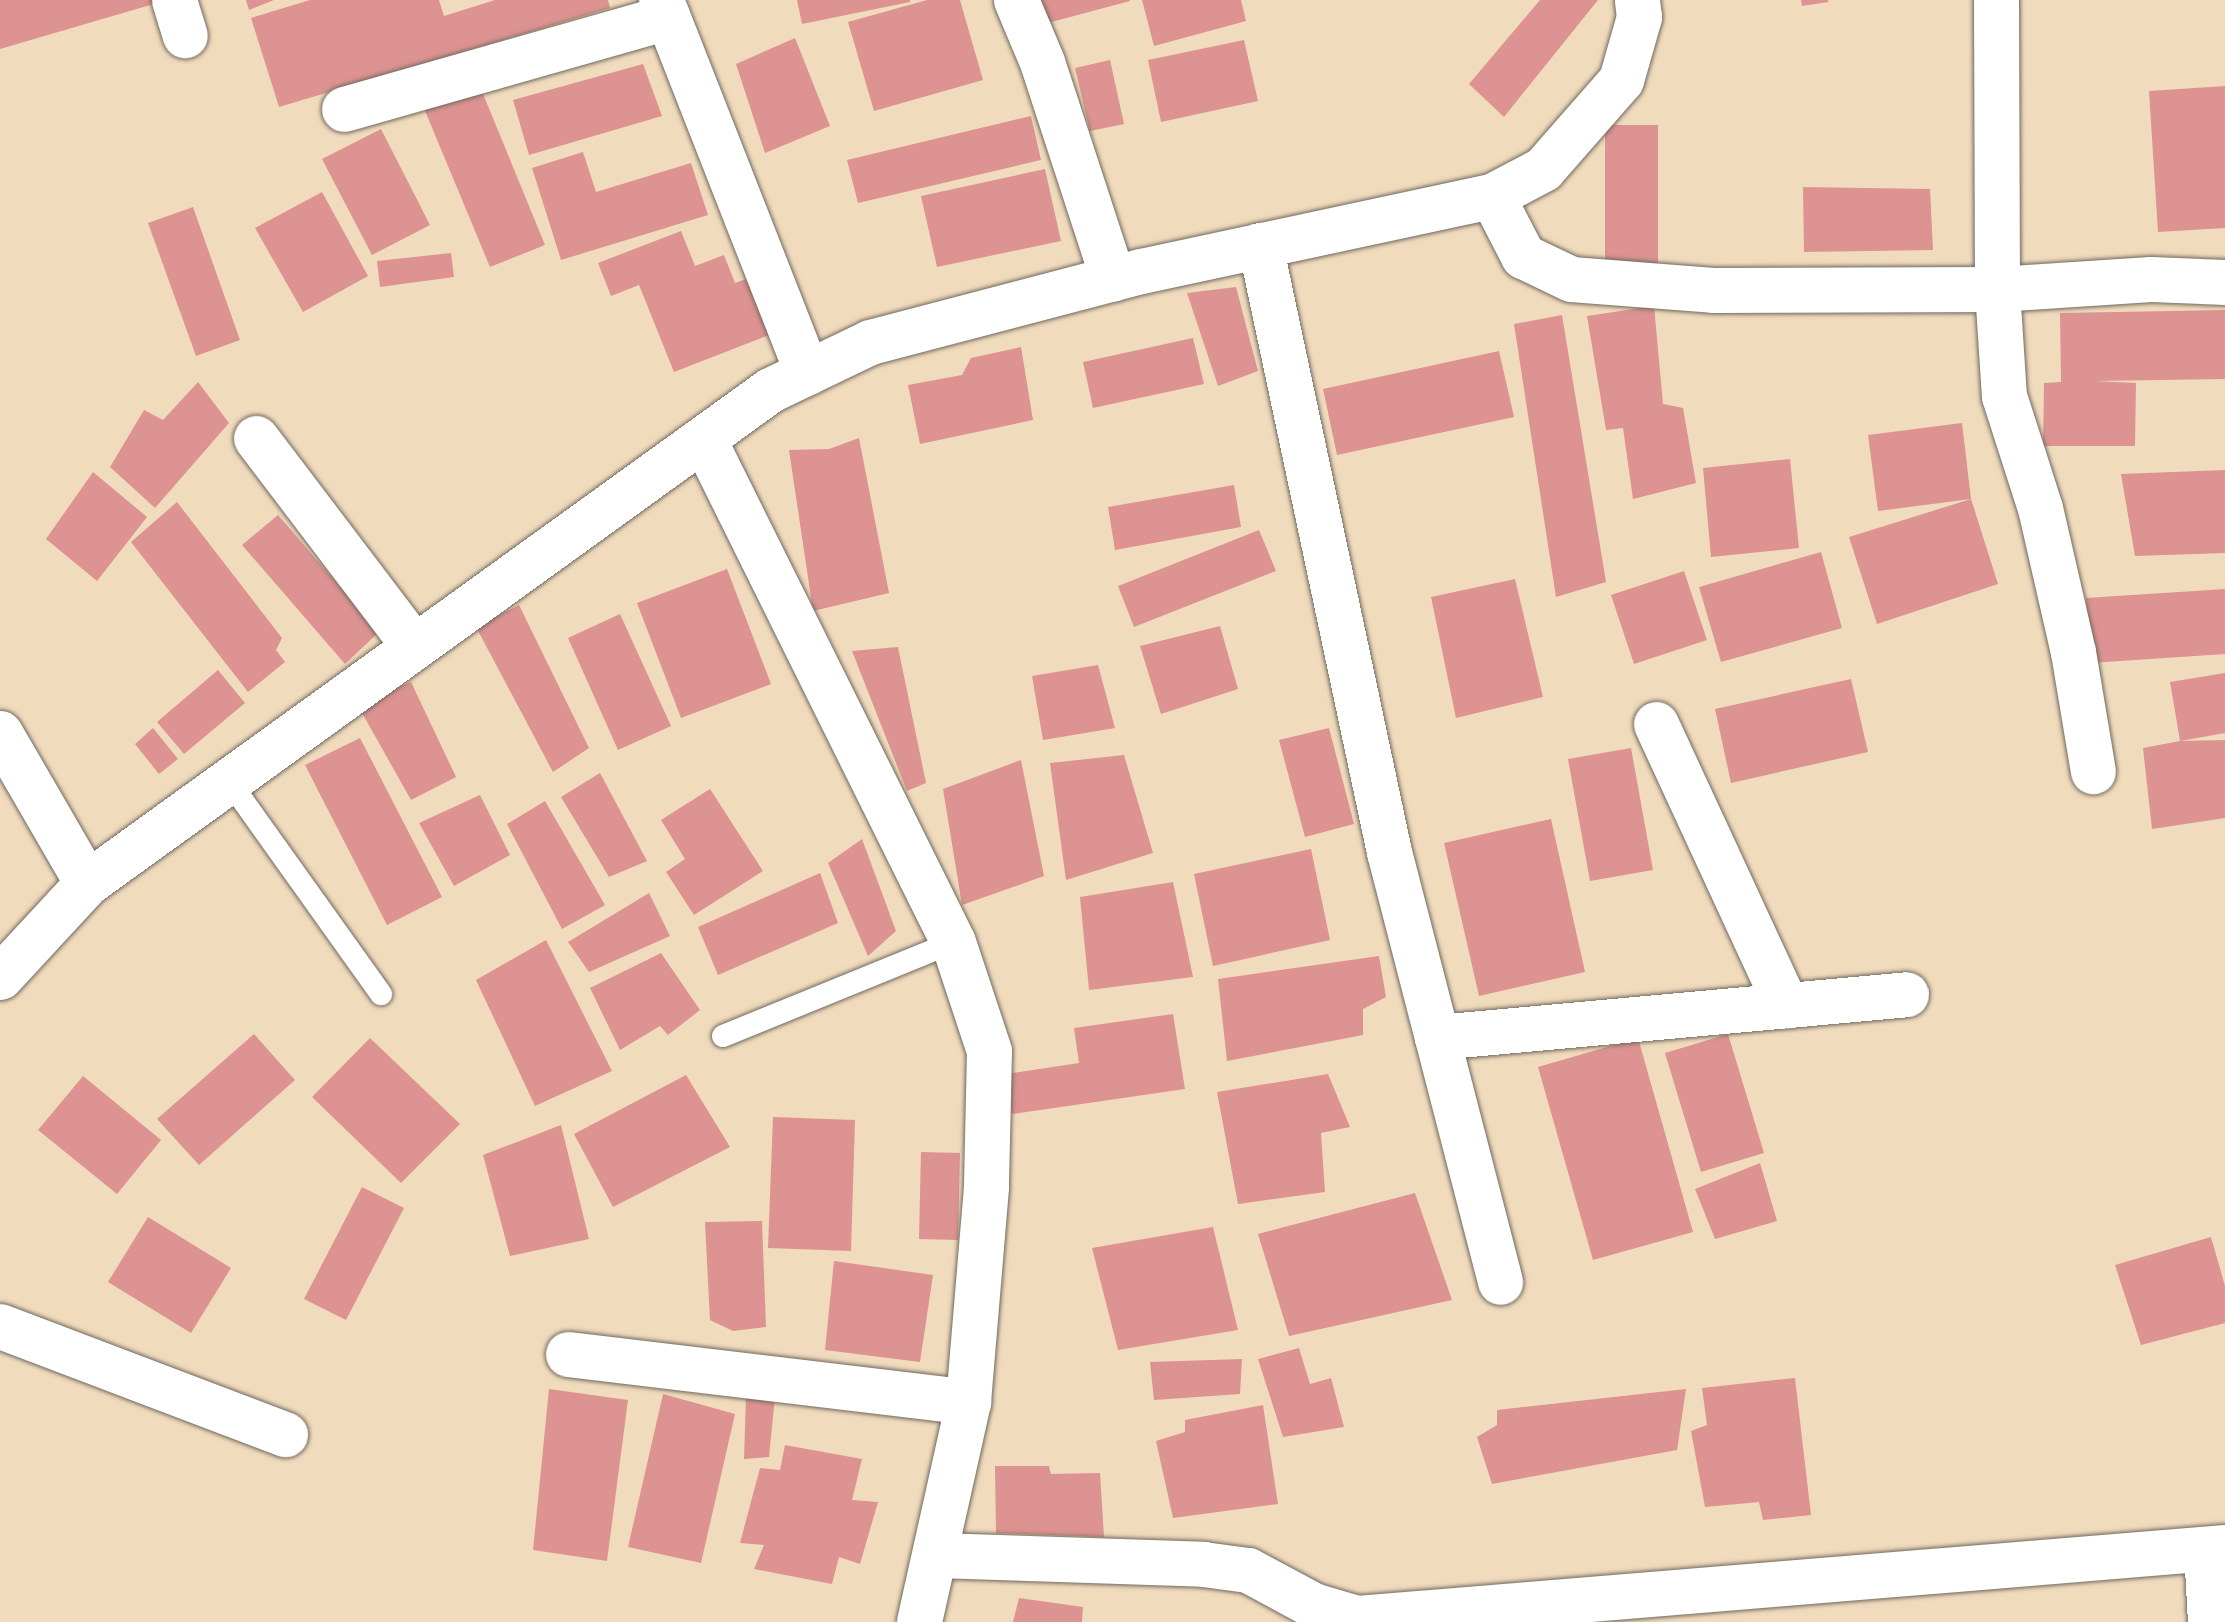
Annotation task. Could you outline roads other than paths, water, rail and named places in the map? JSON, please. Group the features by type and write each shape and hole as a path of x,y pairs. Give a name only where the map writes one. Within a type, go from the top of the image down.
{"street":[{"path":"1016,0 1042,62 1113,279"},
{"path":"0,977 87,883 770,390 870,342 1113,279 1492,196 1543,168 1621,80 1639,17 1638,0"},
{"path":"1996,0 1997,290 2004,396 2040,508 2093,771"},
{"path":"344,109 664,8 808,372"},
{"path":"1492,196 1523,256 1571,280 1714,290 1997,290 2151,280 2225,282"},
{"path":"1260,246 1389,852 1500,1282"},
{"path":"256,438 414,646"},
{"path":"704,440 954,942 989,1051 986,1187 968,1402 938,1556 919,1622"},
{"path":"1656,724 1786,1005"},
{"path":"0,733 87,883"},
{"path":"1437,1037 1906,994"},
{"path":"0,1326 286,1434"},
{"path":"568,1354 968,1402"},
{"path":"938,1556 1248,1570 1314,1614 1357,1618 2216,1549 2210,1622"}],"lane":[{"path":"229,780 381,994"},
{"path":"723,1036 954,942"}]}
